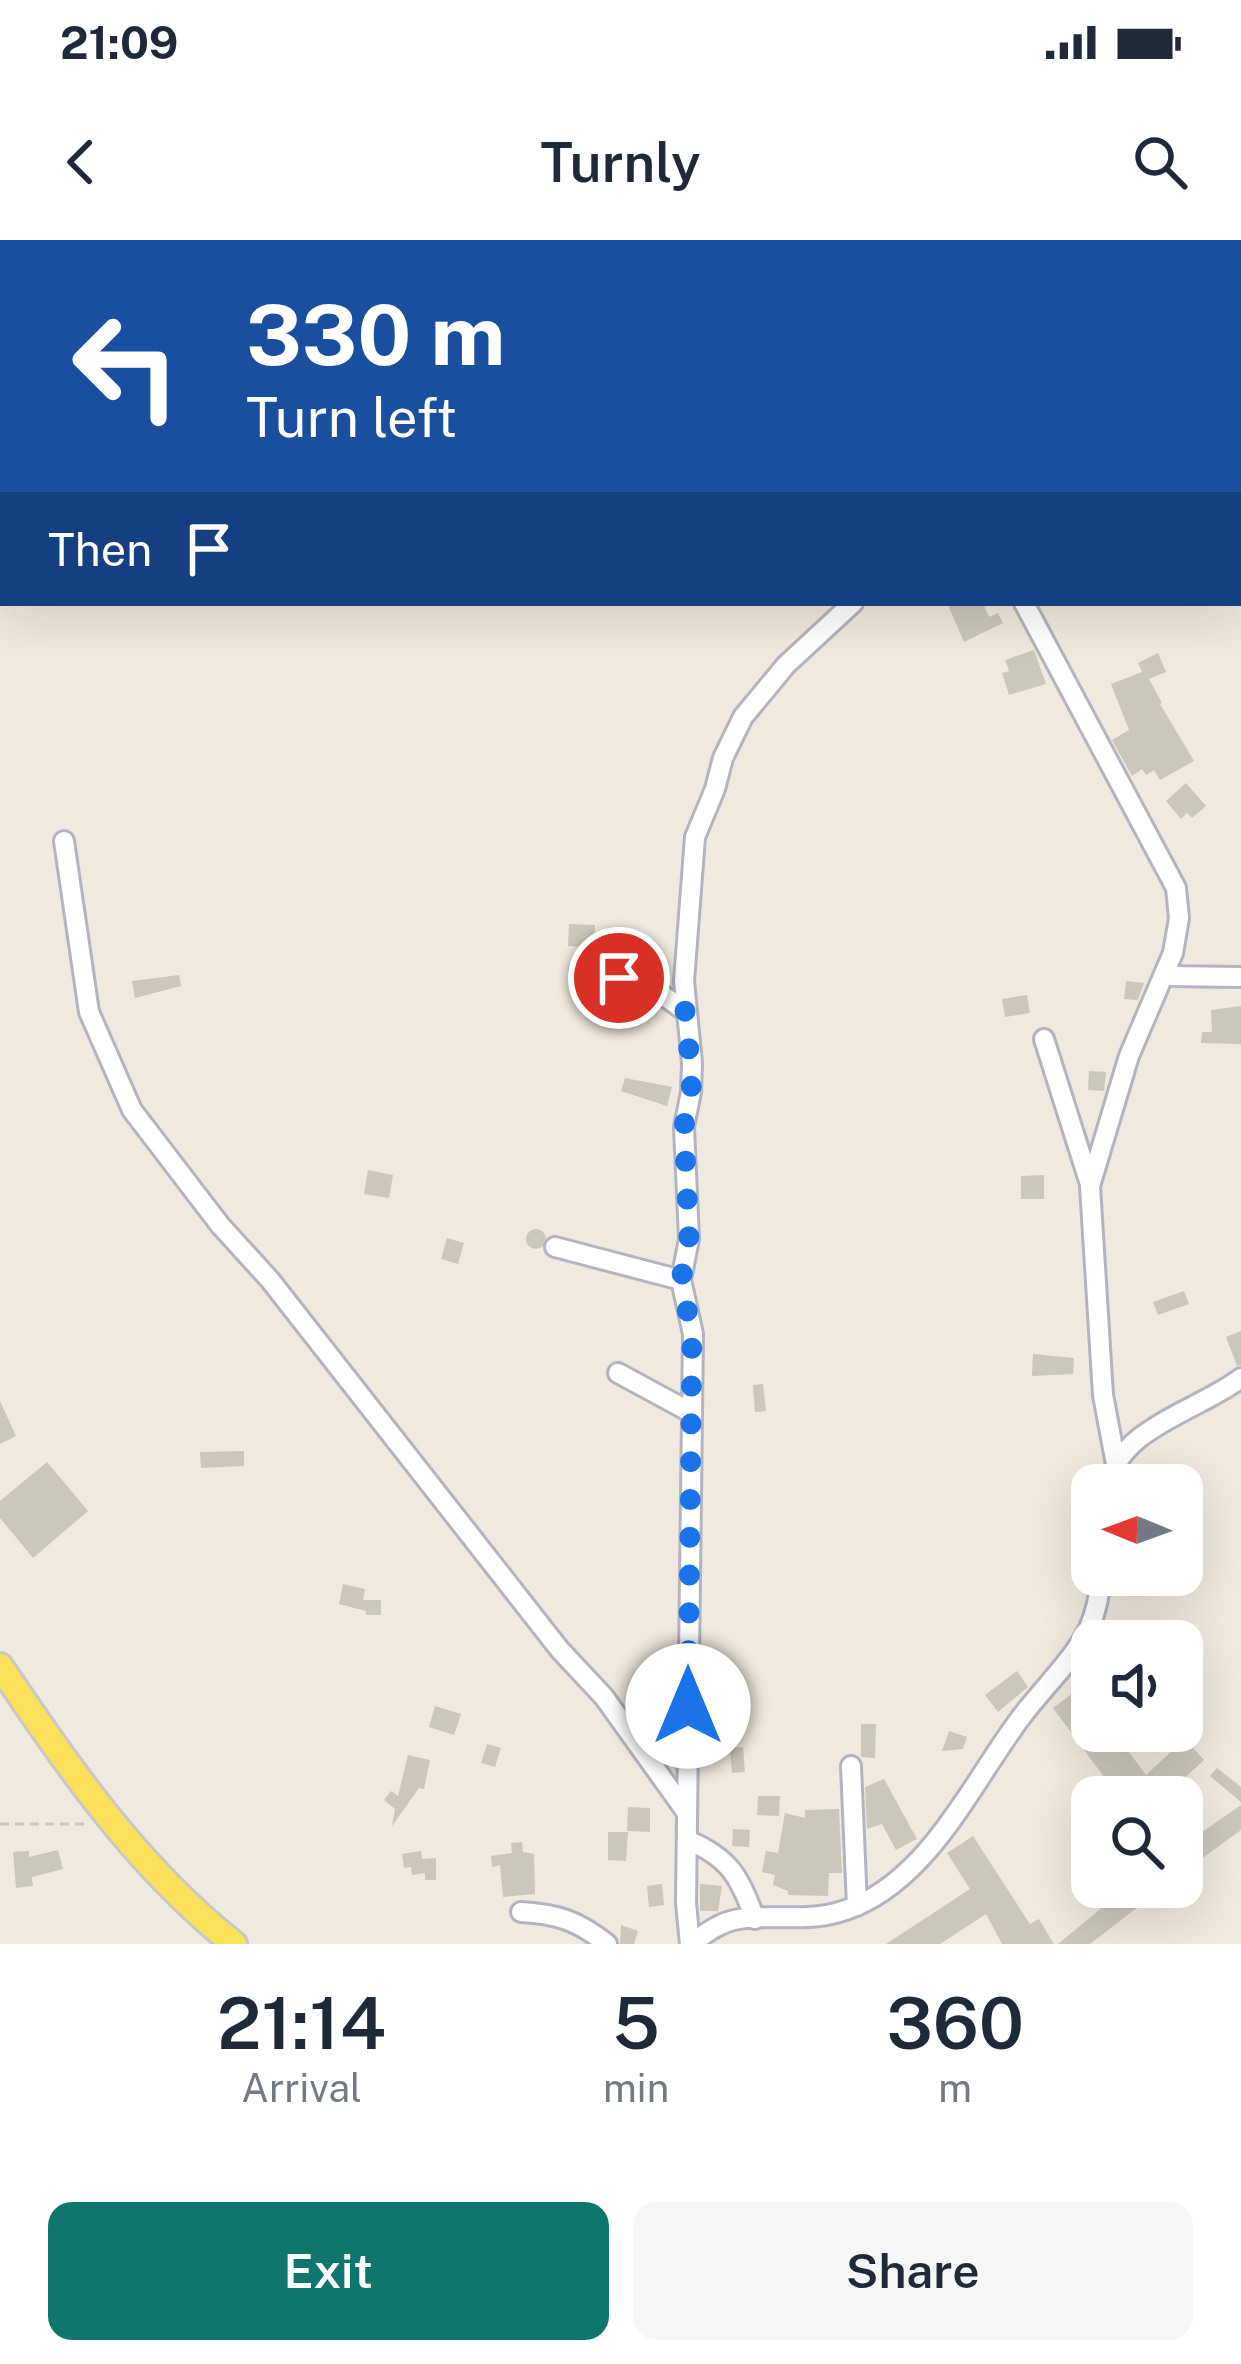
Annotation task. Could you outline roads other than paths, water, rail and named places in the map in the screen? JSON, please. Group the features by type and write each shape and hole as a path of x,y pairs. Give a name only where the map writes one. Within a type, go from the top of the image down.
{"main road":[{"path":"0,1666 11,1700 156,1876 234,1944"}],"street":[{"path":"690,1944 692,1334 681,1280 689,1239 684,1126 692,1082 685,1011 692,850 722,758 756,701 850,606"},
{"path":"1026,606 1176,889 1179,918 1166,976 1129,1056 1090,1186"},
{"path":"64,841 89,1012 132,1109 560,1650 604,1697 687,1813"},
{"path":"580,970 646,983 685,1011"},
{"path":"1166,976 1241,977"},
{"path":"1044,1039 1090,1186 1103,1395 1114,1464"},
{"path":"555,1247 681,1280"},
{"path":"618,1373 690,1412"},
{"path":"1115,1459 1178,1414 1241,1378"},
{"path":"690,1944 715,1926 755,1919 811,1919 857,1906 893,1885 934,1840 1079,1644 1098,1596"},
{"path":"851,1766 857,1906"},
{"path":"687,1840 716,1852 742,1885 755,1919"},
{"path":"521,1912 552,1913 578,1921 607,1944"}]}
